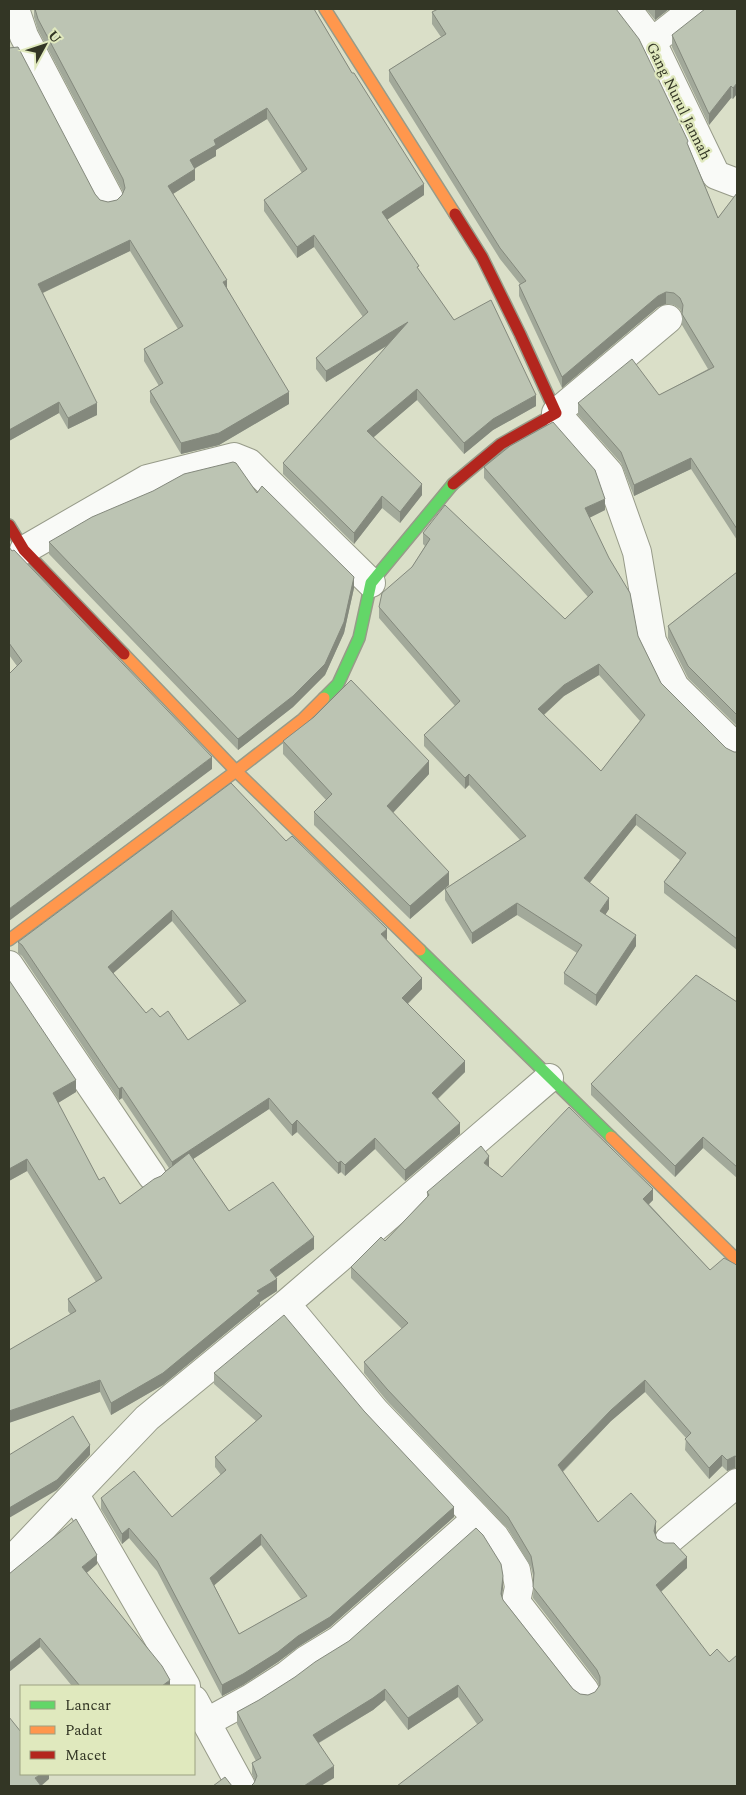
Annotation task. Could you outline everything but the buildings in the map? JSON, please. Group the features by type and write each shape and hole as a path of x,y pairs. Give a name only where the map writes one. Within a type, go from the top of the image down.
{"street":[{"path":"15,9 16,38 109,198"},
{"path":"325,9 482,257 556,413 609,473 638,552 652,641 675,687 737,748"},
{"name":"Gang Nurul Jannah","path":"627,9 652,42 716,175 737,184"},
{"path":"652,42 694,9"},
{"path":"9,940 303,720 338,684 360,638 371,583 449,487 501,444 556,413 668,319"},
{"path":"24,550 147,478 234,457 249,463 371,583"},
{"path":"9,525 24,550 236,771 737,1260"},
{"path":"9,965 152,1176"},
{"path":"9,1563 147,1418 286,1304 549,1078"},
{"path":"286,1304 375,1411 495,1537 502,1551 516,1570 519,1587 516,1602 584,1691"},
{"path":"669,1540 737,1483"},
{"path":"75,1495 185,1685"},
{"path":"240,1786 200,1711 251,1698 338,1640 476,1519"}],"traffic: fast":[{"path":"324,698 338,684 359,638 371,583 453,484"},
{"path":"420,950 611,1137"}],"traffic: slow":[{"path":"325,9 455,214"},
{"path":"124,654 236,771 420,950"},
{"path":"9,940 236,771 303,719 324,698"},
{"path":"611,1137 737,1260"}],"traffic: jam":[{"path":"453,484 501,444 556,413 482,257 455,214"},
{"path":"9,525 24,550 124,654"}]}
